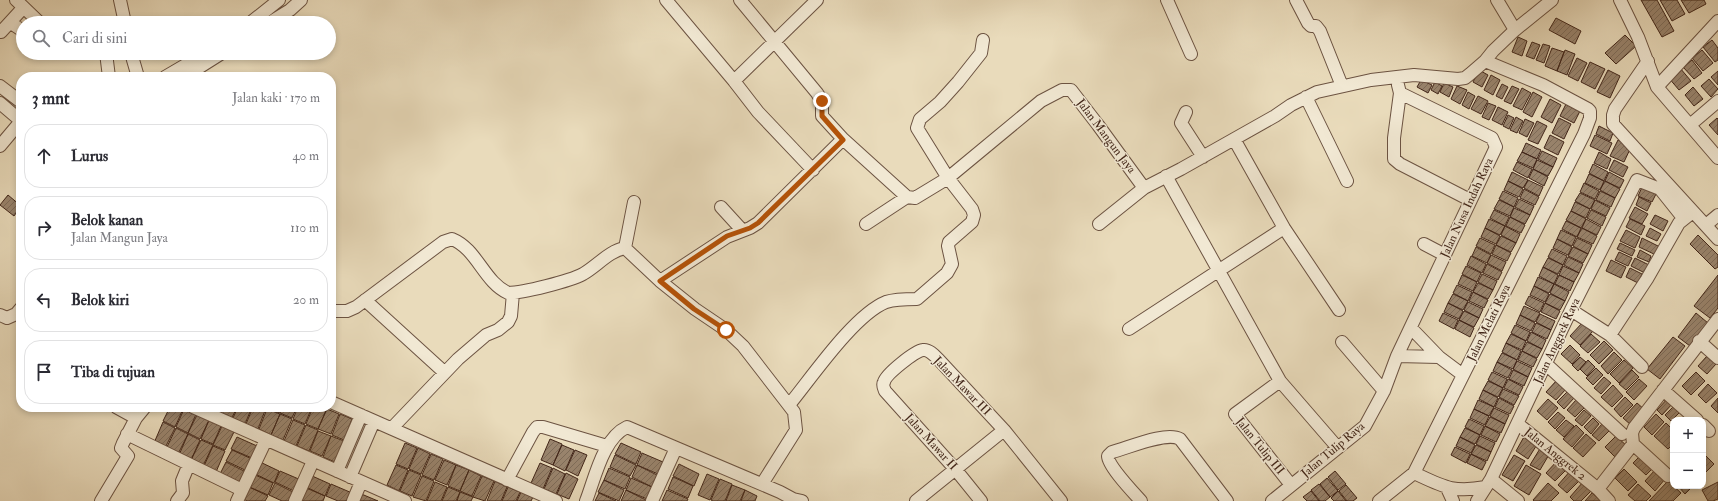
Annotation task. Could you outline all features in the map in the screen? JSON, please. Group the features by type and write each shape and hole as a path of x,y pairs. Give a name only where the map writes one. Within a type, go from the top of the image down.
{"street":[{"path":"120,0 123,16"},
{"path":"259,16 279,0"},
{"path":"280,16 301,0"},
{"path":"666,0 758,112 813,170"},
{"path":"740,0 819,97 823,106 822,116 843,140 907,197"},
{"path":"734,81 817,0"},
{"path":"1167,0 1191,54"},
{"path":"1296,0 1308,23 1311,26 1316,26 1320,31 1342,86"},
{"path":"1497,0 1515,30"},
{"path":"1099,224 1144,188 1181,170 1317,92 1342,86 1414,75 1458,79 1465,78 1485,61 1493,51 1515,30 1552,0"},
{"path":"1620,0 1638,37 1657,86 1718,158"},
{"path":"1,32 11,23 20,4 33,16"},
{"path":"1657,86 1718,21"},
{"path":"11,23 16,26"},
{"path":"789,405 844,336 866,316 886,302 903,299 917,299 947,273 952,261 948,246 950,242 972,222 974,217 972,209 948,178 917,128 920,119 954,87 981,53 983,40"},
{"path":"107,60 108,72"},
{"path":"134,60 137,72"},
{"path":"174,72 194,60"},
{"path":"192,72 211,60"},
{"name":"Jalan Melati Raya","path":"1379,501 1414,473 1584,134 1591,115 1588,109 1543,85 1485,61"},
{"path":"1648,61 1616,109 1613,115 1614,124 1689,215 1714,221 1718,239"},
{"path":"1396,78 1400,93 1394,130 1394,157 1400,164 1470,200"},
{"path":"0,86 16,98"},
{"name":"Jalan Mangun Jaya","path":"866,224 907,197 915,198 948,178 1041,101 1062,90 1071,90 1144,188"},
{"name":"Jalan Nusa Indah Raya","path":"1397,356 1496,147 1492,138 1400,93"},
{"path":"1306,97 1347,181"},
{"path":"1690,125 1718,101"},
{"path":"0,103 16,117"},
{"path":"1186,112 1181,123 1203,157"},
{"path":"0,146 16,127"},
{"path":"1234,139 1284,228 1339,310"},
{"path":"660,281 727,236 750,228 765,217 843,140"},
{"path":"1166,176 1219,269 1250,329 1280,380 1338,448"},
{"name":"Jalan Anggrek Raya","path":"1477,501 1488,483 1518,424 1571,310 1637,180 1660,189 1689,215"},
{"path":"625,248 634,202"},
{"path":"721,207 742,230"},
{"path":"1610,335 1647,279 1679,223 1689,215"},
{"path":"1129,329 1284,228"},
{"path":"336,311 347,311 356,307 443,242 452,239 463,245 496,285 504,291 512,293 574,278 592,268 619,249 625,248"},
{"path":"1424,244 1444,255"},
{"path":"625,248 660,281 694,309 726,330 743,346 794,412 796,430 762,484"},
{"path":"392,428 444,372 486,335 498,330 508,322 511,316 512,293"},
{"path":"365,300 444,372"},
{"path":"1571,310 1610,335 1642,367"},
{"path":"0,315 7,318 16,314"},
{"path":"1668,476 1633,444 1631,438 1634,428 1718,319"},
{"path":"1411,328 1439,357 1463,375"},
{"path":"1342,342 1384,392"},
{"path":"1699,342 1718,358"},
{"name":"Jalan Mawar III","path":"884,382 888,375 916,352 924,350 928,351 939,360 1004,430 1061,501"},
{"path":"1397,356 1439,357"},
{"name":"Jalan Tulip Raya","path":"1272,501 1365,426 1384,392 1397,356"},
{"path":"1546,364 1622,434"},
{"name":"Jalan Tulip III","path":"1280,380 1235,414 1291,485"},
{"name":"Jalan Mawar II","path":"884,382 883,386 885,391 956,470 981,501"},
{"path":"1663,390 1694,417"},
{"path":"336,404 556,501"},
{"path":"125,412 136,418"},
{"path":"101,501 128,456 121,448 136,418 141,412"},
{"path":"204,412 405,501"},
{"path":"337,471 361,415"},
{"path":"350,477 374,421"},
{"name":"Jalan Anggrek 2","path":"1518,424 1598,489 1609,501"},
{"path":"508,480 537,427 543,427 607,446"},
{"path":"586,501 607,446 626,427 797,500"},
{"path":"916,501 1004,430"},
{"path":"128,434 242,490"},
{"path":"1141,501 1108,459 1108,456 1112,452 1161,438 1176,437 1180,439 1227,501"},
{"path":"237,501 266,440"},
{"path":"1598,489 1633,444"},
{"path":"652,501 676,448"},
{"path":"295,501 313,461"},
{"path":"177,501 183,493 182,481 189,464"},
{"path":"1414,473 1447,488 1468,490 1488,483 1518,501"},
{"path":"353,501 361,482"},
{"path":"1447,488 1453,501"}],"building":[{"path":"1641,0 1657,0 1674,31 1662,37"},
{"path":"1660,0 1677,0 1685,14 1672,21"},
{"path":"1681,0 1704,0 1706,4 1689,13"},
{"path":"1556,18 1581,31 1575,44 1549,30"},
{"path":"1625,35 1636,46 1616,64 1605,53"},
{"path":"1518,37 1527,41 1522,56 1512,52"},
{"path":"1712,40 1718,48 1718,60 1715,62 1703,47"},
{"path":"1532,42 1540,45 1534,59 1526,56"},
{"path":"1543,44 1550,46 1544,63 1536,60"},
{"path":"1552,48 1564,52 1557,71 1545,66"},
{"path":"1565,50 1575,54 1567,75 1557,71"},
{"path":"1702,50 1713,63 1703,71 1692,58"},
{"path":"1577,58 1587,63 1578,81 1568,76"},
{"path":"1692,60 1702,73 1694,79 1683,67"},
{"path":"1590,62 1605,69 1595,89 1581,82"},
{"path":"1680,68 1691,81 1679,90 1668,77"},
{"path":"1479,70 1488,75 1482,87 1473,82"},
{"path":"1608,70 1620,76 1610,98 1597,92"},
{"path":"1718,71 1718,85 1711,77"},
{"path":"1491,75 1500,80 1493,95 1484,90"},
{"path":"1709,79 1718,89 1711,97 1701,86"},
{"path":"1421,80 1432,85 1428,93 1417,87"},
{"path":"1435,82 1442,86 1438,94 1431,90"},
{"path":"1444,83 1453,87 1449,97 1440,92"},
{"path":"1502,84 1508,87 1502,99 1496,96"},
{"path":"1457,86 1467,90 1460,104 1451,99"},
{"path":"1512,86 1519,89 1511,104 1504,101"},
{"path":"1693,87 1703,99 1694,106 1685,95"},
{"path":"1522,88 1531,93 1522,110 1513,106"},
{"path":"1468,92 1475,96 1469,109 1462,105"},
{"path":"1533,92 1542,97 1532,117 1523,112"},
{"path":"1478,96 1488,101 1481,114 1471,109"},
{"path":"1550,99 1561,105 1552,123 1541,117"},
{"path":"1488,103 1496,106 1489,120 1482,117"},
{"path":"1566,104 1580,111 1574,123 1560,116"},
{"path":"1498,107 1508,112 1502,125 1492,120"},
{"path":"1508,115 1514,118 1509,129 1503,126"},
{"path":"1516,117 1523,121 1517,133 1510,130"},
{"path":"1559,118 1571,124 1564,139 1552,133"},
{"path":"1717,118 1718,119 1718,135 1709,125"},
{"path":"1525,119 1534,123 1527,137 1519,133"},
{"path":"1537,121 1547,126 1538,144 1528,140"},
{"path":"1599,126 1613,133 1610,141 1596,134"},
{"path":"1550,135 1564,142 1558,155 1544,148"},
{"path":"1595,135 1612,143 1607,154 1590,146"},
{"path":"1618,140 1631,147 1624,162 1610,156"},
{"path":"1526,143 1541,150 1537,159 1522,152"},
{"path":"1542,151 1557,158 1553,167 1538,159"},
{"path":"1522,152 1537,159 1533,168 1517,161"},
{"path":"1599,152 1611,159 1607,169 1594,163"},
{"path":"1537,160 1553,167 1548,176 1533,169"},
{"path":"1614,160 1628,167 1623,177 1609,170"},
{"path":"1517,162 1532,169 1528,178 1513,170"},
{"path":"1593,164 1608,172 1604,181 1589,173"},
{"path":"1533,169 1548,177 1544,186 1529,178"},
{"path":"1512,172 1528,180 1523,188 1508,181"},
{"path":"1609,172 1624,180 1620,188 1605,181"},
{"path":"1589,174 1604,181 1600,190 1585,183"},
{"path":"1528,180 1543,187 1539,196 1524,188"},
{"path":"1508,181 1523,189 1519,197 1504,190"},
{"path":"1605,181 1620,189 1615,198 1600,190"},
{"path":"1584,183 1599,191 1595,199 1580,192"},
{"path":"1643,185 1657,192 1652,202 1638,196"},
{"path":"1524,189 1539,197 1535,205 1520,198"},
{"path":"1503,191 1518,198 1514,207 1499,199"},
{"path":"1600,191 1615,198 1611,207 1596,200"},
{"path":"1580,193 1595,200 1590,209 1575,201"},
{"path":"8,195 16,202 16,213 14,216 0,205"},
{"path":"1639,197 1651,203 1647,211 1636,205"},
{"path":"1519,199 1534,206 1530,215 1515,207"},
{"path":"1499,200 1514,207 1510,216 1494,209"},
{"path":"1595,200 1610,208 1606,216 1591,209"},
{"path":"1575,202 1590,209 1586,218 1571,211"},
{"path":"1635,207 1648,214 1642,224 1629,218"},
{"path":"1514,208 1530,215 1525,224 1510,217"},
{"path":"1494,210 1509,217 1505,226 1490,218"},
{"path":"1591,210 1606,217 1602,226 1587,218"},
{"path":"1571,211 1586,219 1581,228 1566,220"},
{"path":"1655,215 1668,221 1663,231 1650,224"},
{"path":"1510,217 1525,225 1521,233 1506,226"},
{"path":"1489,219 1505,226 1500,235 1485,228"},
{"path":"1586,219 1601,227 1597,235 1582,228"},
{"path":"1630,219 1645,226 1641,235 1626,227"},
{"path":"1566,221 1581,228 1577,237 1562,229"},
{"path":"1505,226 1520,234 1516,243 1501,235"},
{"path":"1485,228 1500,236 1496,244 1481,237"},
{"path":"1582,228 1597,236 1593,244 1577,237"},
{"path":"1650,228 1661,234 1657,241 1646,236"},
{"path":"1561,230 1576,237 1572,246 1557,239"},
{"path":"1626,230 1640,237 1635,248 1620,241"},
{"path":"1698,235 1718,255 1718,267 1715,269 1690,244"},
{"path":"1501,236 1516,243 1511,252 1496,245"},
{"path":"1480,238 1495,245 1491,254 1476,246"},
{"path":"1577,238 1592,245 1588,254 1573,246"},
{"path":"1642,238 1660,247 1656,255 1639,247"},
{"path":"1557,239 1572,247 1568,255 1553,248"},
{"path":"1620,243 1635,250 1632,256 1617,249"},
{"path":"1496,245 1511,253 1507,261 1492,254"},
{"path":"1476,247 1491,255 1487,263 1472,256"},
{"path":"1573,247 1588,254 1583,263 1568,256"},
{"path":"1552,249 1567,256 1563,265 1548,257"},
{"path":"1640,250 1651,256 1649,262 1637,257"},
{"path":"1619,252 1632,258 1628,266 1615,260"},
{"path":"1491,255 1506,262 1502,271 1487,263"},
{"path":"1471,256 1486,264 1482,273 1467,265"},
{"path":"1568,257 1583,264 1579,273 1564,265"},
{"path":"1548,258 1563,265 1558,274 1543,267"},
{"path":"1635,258 1649,265 1645,273 1631,266"},
{"path":"1611,260 1626,267 1621,278 1606,271"},
{"path":"1487,264 1502,272 1498,280 1483,273"},
{"path":"1466,266 1481,273 1477,282 1462,274"},
{"path":"1563,266 1579,273 1574,282 1559,275"},
{"path":"1543,267 1558,275 1554,284 1539,276"},
{"path":"1630,268 1642,274 1638,283 1626,277"},
{"path":"1482,274 1497,281 1493,290 1478,282"},
{"path":"1462,275 1477,282 1473,291 1458,284"},
{"path":"1559,275 1574,282 1570,291 1555,284"},
{"path":"1718,275 1718,308 1710,318 1694,306"},
{"path":"1538,277 1554,284 1549,293 1534,286"},
{"path":"1478,283 1493,290 1488,299 1473,292"},
{"path":"1554,284 1569,292 1565,301 1550,293"},
{"path":"1457,285 1472,292 1468,301 1453,293"},
{"path":"1534,286 1549,294 1545,302 1530,295"},
{"path":"1473,292 1488,300 1484,308 1469,301"},
{"path":"1453,294 1468,301 1463,310 1448,303"},
{"path":"1550,294 1565,301 1560,310 1545,303"},
{"path":"1529,296 1544,303 1540,312 1525,304"},
{"path":"1468,302 1483,309 1479,318 1464,310"},
{"path":"1448,303 1463,311 1459,319 1444,312"},
{"path":"1545,303 1560,311 1556,319 1541,312"},
{"path":"1524,306 1540,313 1535,322 1520,315"},
{"path":"1464,311 1479,318 1474,327 1459,320"},
{"path":"1443,313 1458,320 1454,329 1439,321"},
{"path":"1696,313 1708,323 1690,346 1678,337"},
{"path":"1540,314 1555,321 1551,330 1536,322"},
{"path":"1520,315 1535,323 1531,331 1516,324"},
{"path":"1459,320 1474,328 1470,337 1455,329"},
{"path":"1583,322 1593,331 1580,345 1570,336"},
{"path":"1536,323 1551,330 1547,339 1532,332"},
{"path":"1515,325 1530,332 1526,341 1511,333"},
{"path":"1531,332 1546,340 1542,349 1527,341"},
{"path":"1511,334 1526,341 1522,350 1506,343"},
{"path":"1591,334 1600,342 1588,353 1580,346"},
{"path":"1673,337 1685,346 1660,379 1647,369"},
{"path":"1604,341 1613,350 1599,364 1590,355"},
{"path":"1527,342 1542,349 1537,358 1522,351"},
{"path":"1506,343 1521,351 1517,360 1502,352"},
{"path":"1570,345 1580,355 1572,364 1561,354"},
{"path":"1522,351 1537,359 1533,367 1518,360"},
{"path":"1614,352 1622,360 1608,374 1601,366"},
{"path":"1502,353 1517,360 1513,369 1497,362"},
{"path":"1707,356 1716,364 1707,374 1698,366"},
{"path":"1580,357 1586,362 1578,371 1572,365"},
{"path":"1588,360 1595,367 1587,376 1580,369"},
{"path":"1624,360 1633,368 1619,383 1610,374"},
{"path":"1517,361 1532,368 1528,377 1513,369"},
{"path":"1497,362 1512,370 1508,378 1493,371"},
{"path":"1596,368 1603,375 1593,385 1586,378"},
{"path":"1513,370 1528,377 1524,386 1509,379"},
{"path":"1632,370 1639,377 1626,390 1619,384"},
{"path":"1492,372 1507,379 1503,388 1488,380"},
{"path":"1696,372 1705,381 1691,395 1682,386"},
{"path":"1604,377 1611,383 1601,394 1594,388"},
{"path":"1508,379 1523,387 1519,395 1504,388"},
{"path":"1639,379 1647,386 1634,400 1626,392"},
{"path":"1557,380 1566,389 1556,400 1546,392"},
{"path":"1488,381 1503,388 1498,397 1483,390"},
{"path":"1708,384 1717,393 1706,403 1698,395"},
{"path":"1613,385 1623,396 1612,407 1601,397"},
{"path":"1503,389 1519,396 1514,405 1499,397"},
{"path":"1483,390 1498,398 1494,407 1479,399"},
{"path":"1567,392 1574,398 1564,409 1557,402"},
{"path":"1625,397 1633,405 1621,417 1614,409"},
{"path":"1669,397 1674,402 1662,415 1657,410"},
{"path":"1499,398 1514,406 1510,414 1495,407"},
{"path":"1718,398 1718,413 1711,406"},
{"path":"1548,399 1558,408 1547,420 1537,411"},
{"path":"1478,400 1494,407 1489,416 1474,409"},
{"path":"1576,400 1584,408 1575,417 1567,410"},
{"path":"1637,403 1645,410 1631,425 1623,418"},
{"path":"1674,406 1680,412 1675,417 1670,417 1670,420 1665,415"},
{"path":"1494,408 1509,415 1505,424 1490,416"},
{"path":"1474,409 1489,416 1485,425 1470,418"},
{"path":"1584,410 1591,416 1582,426 1575,420"},
{"path":"168,412 182,412 175,427 163,421"},
{"path":"183,412 197,412 188,433 176,427"},
{"path":"220,412 235,412 232,418"},
{"path":"236,412 250,412 245,424 233,418"},
{"path":"251,412 264,412 258,429 246,424"},
{"path":"266,412 275,412 280,414 271,435 259,429"},
{"path":"280,412 295,412 292,418"},
{"path":"296,412 310,412 305,424 293,419"},
{"path":"311,412 325,412 318,429 306,424"},
{"path":"326,412 334,412 339,414 331,434 318,429"},
{"path":"1558,412 1565,418 1555,429 1548,422"},
{"path":"198,413 210,418 200,439 188,433"},
{"path":"280,414 292,419 283,440 271,435"},
{"path":"340,414 352,419 344,440 332,435"},
{"path":"1656,414 1664,422 1652,435 1644,427"},
{"path":"1490,417 1505,424 1501,433 1485,426"},
{"path":"210,418 222,424 213,444 201,439"},
{"path":"1593,418 1599,424 1591,434 1584,427"},
{"path":"1469,419 1484,426 1480,435 1465,427"},
{"path":"293,420 305,425 296,446 284,441"},
{"path":"1566,420 1574,426 1564,437 1556,430"},
{"path":"163,422 175,428 165,448 154,443"},
{"path":"1666,423 1670,427 1670,447 1668,449 1654,436"},
{"path":"223,424 235,430 225,450 213,445"},
{"path":"1602,424 1609,431 1599,441 1592,435"},
{"path":"306,425 318,430 309,451 297,446"},
{"path":"1576,425 1584,433 1572,447 1563,439"},
{"path":"1485,426 1500,434 1496,442 1481,435"},
{"path":"176,428 188,434 178,454 166,449"},
{"path":"1465,428 1480,435 1475,444 1460,437"},
{"path":"318,431 331,436 322,456 310,451"},
{"path":"188,434 200,440 191,460 179,455"},
{"path":"1586,434 1596,443 1583,457 1573,448"},
{"path":"1525,435 1538,443 1528,459 1516,451"},
{"path":"331,436 344,441 335,462 323,457"},
{"path":"1480,436 1495,443 1491,452 1476,444"},
{"path":"1616,436 1628,447 1617,459 1605,447"},
{"path":"237,437 257,446 252,458 231,449"},
{"path":"1460,437 1475,445 1471,453 1456,446"},
{"path":"550,439 562,444 553,465 541,460"},
{"path":"201,440 213,445 203,466 191,460"},
{"path":"405,443 417,448 408,469 396,464"},
{"path":"621,443 641,452 636,464 615,454"},
{"path":"562,445 574,450 565,471 553,465"},
{"path":"1476,445 1491,452 1487,461 1471,454"},
{"path":"213,446 225,451 216,472 204,466"},
{"path":"1455,447 1470,454 1466,463 1451,455"},
{"path":"1541,447 1550,453 1540,470 1530,465"},
{"path":"418,448 430,454 421,474 409,469"},
{"path":"232,450 252,459 247,471 226,461"},
{"path":"575,450 587,455 578,476 566,470"},
{"path":"642,453 663,462 658,474 637,465"},
{"path":"431,454 443,459 434,480 422,475"},
{"path":"1471,454 1486,462 1482,470 1467,463"},
{"path":"615,455 636,465 630,476 610,467"},
{"path":"1514,455 1525,461 1513,481 1502,475"},
{"path":"1640,456 1653,468 1646,475 1633,463"},
{"path":"1706,456 1714,464 1706,472"},
{"path":"444,460 456,465 447,485 435,480"},
{"path":"258,461 279,471 274,483 253,473"},
{"path":"1557,461 1566,470 1555,481 1546,473"},
{"path":"226,462 246,472 241,483 220,474"},
{"path":"540,463 552,468 543,489 531,483"},
{"path":"679,464 699,474 694,486 673,476"},
{"path":"396,465 408,470 399,491 387,485"},
{"path":"456,465 469,470 460,491 448,486"},
{"path":"637,465 657,475 652,487 632,477"},
{"path":"1526,465 1541,474 1529,495 1514,486"},
{"path":"553,468 565,474 556,494 544,489"},
{"path":"609,468 630,477 625,489 604,480"},
{"path":"1624,469 1637,482 1628,491 1615,478"},
{"path":"409,470 421,475 412,496 400,491"},
{"path":"469,470 481,476 472,496 460,491"},
{"path":"1571,470 1581,479 1567,493 1558,485"},
{"path":"1655,470 1665,479 1655,491 1645,481"},
{"path":"280,471 301,480 296,492 275,482"},
{"path":"1335,471 1346,484 1338,490 1328,477"},
{"path":"566,473 578,479 569,499 557,494"},
{"path":"253,474 273,483 268,495 247,486"},
{"path":"707,474 719,479 710,500 698,495"},
{"path":"310,475 330,484 325,496 304,486"},
{"path":"422,476 434,481 426,501 413,497"},
{"path":"482,476 494,481 485,501 473,497"},
{"path":"673,477 693,486 688,498 668,489"},
{"path":"631,478 652,487 647,499 626,490"},
{"path":"1327,478 1338,491 1330,497 1320,484"},
{"path":"720,479 732,484 725,501 713,501 711,500"},
{"path":"604,480 624,490 619,501 598,492"},
{"path":"495,481 507,487 501,501 487,501"},
{"path":"1668,481 1670,483 1670,489 1677,489 1681,493 1673,501 1649,501"},
{"path":"435,482 447,487 441,501 427,501"},
{"path":"1583,482 1592,490 1581,501 1574,501 1570,497"},
{"path":"1718,482 1718,499 1708,501 1702,490"},
{"path":"275,483 295,493 291,501 282,501 269,495"},
{"path":"1548,483 1559,493 1551,501 1534,501 1533,500"},
{"path":"331,484 352,493 349,501 338,501 326,496"},
{"path":"1319,484 1330,497 1325,501 1320,501 1311,490"},
{"path":"1638,484 1651,496 1646,501 1635,501 1628,495"},
{"path":"732,485 745,490 740,501 726,501"},
{"path":"1346,485 1357,498 1353,501 1347,501 1339,491"},
{"path":"247,486 268,496 265,501 247,501 242,498"},
{"path":"304,487 325,496 323,501 303,501 299,499"},
{"path":"448,487 460,492 456,501 442,501"},
{"path":"508,487 520,492 516,501 502,501"},
{"path":"1681,489 1690,489 1685,494"},
{"path":"626,490 646,500 646,501 621,501"},
{"path":"667,490 688,499 687,501 662,501"},
{"path":"745,490 757,496 755,501 741,501"},
{"path":"1311,491 1319,501 1307,501 1303,497"},
{"path":"1338,491 1346,501 1334,501 1331,498"},
{"path":"460,492 473,497 471,501 457,501"},
{"path":"521,492 533,497 531,501 517,501"},
{"path":"359,493 378,501 355,501"},
{"path":"599,493 616,501 595,501"},
{"path":"1592,493 1600,500 1600,501 1585,501"}],"route":[{"path":"726,330 694,309 660,281 727,236 750,228 758,223 843,140 822,116 822,101"}]}
